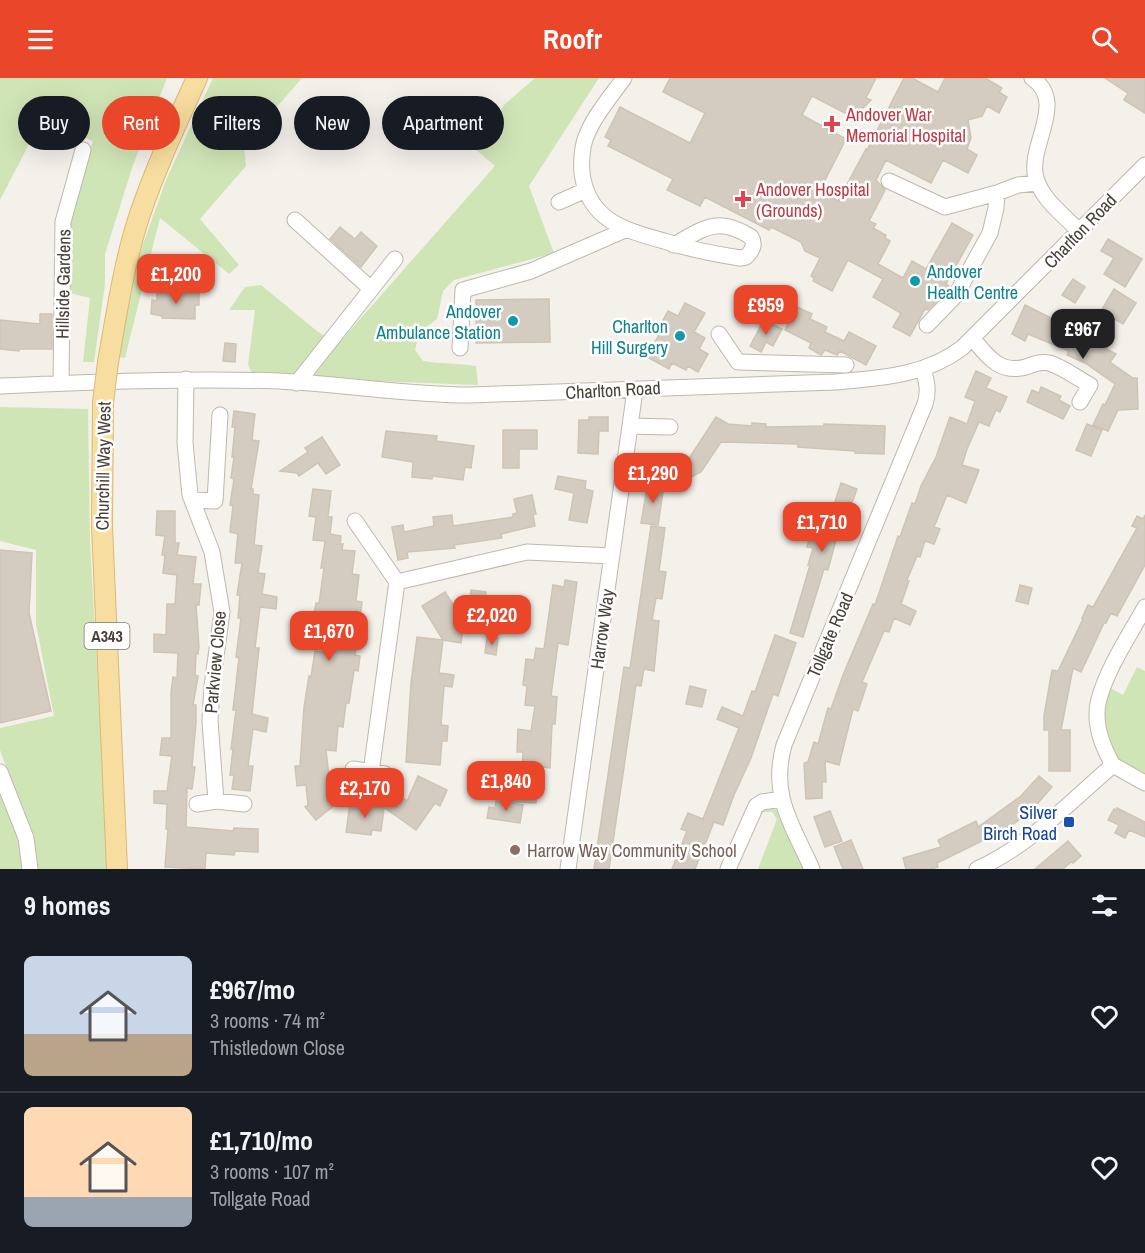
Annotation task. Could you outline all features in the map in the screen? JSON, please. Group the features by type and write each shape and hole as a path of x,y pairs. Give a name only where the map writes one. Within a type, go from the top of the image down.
{"main road":[{"name":"Churchill Way West","path":"117,869 102,526 103,403 125,269 140,214 167,143 197,78"}],"street":[{"path":"624,78 589,130 584,143 582,168 586,190 600,213 616,225 674,245"},
{"path":"1036,79 1045,93 1047,109 1035,167 1037,183 1043,195 1080,232"},
{"name":"Hillside Gardens","path":"61,383 63,222 83,150"},
{"name":"Charlton Road","path":"0,386 186,379 297,383 432,395 635,390 873,379 923,369 948,359 973,339 1145,165"},
{"path":"889,181 945,207 1018,185 1037,183"},
{"path":"559,202 586,190"},
{"path":"927,324 956,295 990,233 997,193"},
{"path":"295,220 371,289"},
{"path":"460,348 464,290 531,271 626,230"},
{"path":"297,383 395,259"},
{"path":"718,334 738,362 736,386"},
{"path":"973,339 994,361 1007,369 1014,370 1036,363 1050,363 1090,385 1080,402"},
{"path":"738,362 846,365"},
{"name":"Tollgate Road","path":"812,869 781,799 778,777 784,745 925,404 928,387 923,369"},
{"name":"Parkview Close","path":"186,379 185,443 192,500 212,552 222,612 212,686 210,721 216,801"},
{"name":"Harrow Way","path":"568,869 635,390"},
{"path":"192,500 215,501 220,415"},
{"path":"630,426 670,427"},
{"path":"353,769 378,773 397,582 355,521"},
{"path":"397,582 527,552 612,556"},
{"path":"1145,607 1099,700 1100,734 1105,751 1113,765 1145,783"},
{"path":"977,869 996,861 1035,833 1113,765"},
{"path":"0,772 26,838 30,869"},
{"path":"728,869 756,806 762,802 781,799"},
{"path":"197,804 216,801 244,804"}],"green space":[{"path":"0,78 167,78 160,96 102,96 102,150 139,150 105,254 105,284 94,362 83,362 90,298 69,293 71,213 93,141 90,140 90,96 18,96 18,150 26,150 0,200"},
{"path":"213,78 302,78 282,101 282,96 205,96"},
{"path":"535,78 599,78 529,186 554,253 454,280 443,291 437,319 422,332 418,340 415,350 423,361 476,366 478,385 252,373 248,365 255,310 229,310 245,287 261,285 318,332 339,343 495,166 476,150 504,150 504,105"},
{"path":"192,124 192,150 244,150 246,166 200,219 239,265 229,274 160,218 125,358 117,357 127,289 166,180"},
{"path":"0,407 88,409 90,541 108,869 38,869 33,834 23,814 0,750 0,728 54,716 36,624 36,550 0,541"},
{"path":"1137,667 1145,671 1145,775 1115,756 1104,728 1105,704 1110,688 1123,695"},
{"path":"0,789 19,840 23,869 0,869"},
{"path":"774,807 782,819 803,869 758,869 777,819 772,812 757,810"}],"building":[{"name":"Andover War Memorial Hospital","path":"670,78 876,78 866,98 871,100 856,115 847,114 812,96 802,115 846,139 820,190 838,201 904,78 912,78 938,92 945,78 985,78 1002,88 999,92 1007,97 999,113 987,106 982,116 968,120 971,138 967,149 977,155 968,173 943,160 931,183 886,160 876,180 885,190 869,221 876,224 873,228 886,235 885,238 890,241 878,264 903,278 912,261 926,269 952,223 973,235 946,284 949,286 948,290 928,310 925,309 910,336 893,327 901,313 873,297 883,279 848,260 832,291 813,281 814,278 811,276 820,258 805,251 801,242 771,227 769,230 705,197 700,206 667,190 673,179 608,146 611,140 605,137 620,107 690,143 705,113 663,92"},
{"path":"1105,78 1145,78 1145,113 1124,100 1128,93"},
{"path":"340,227 355,239 361,232 377,246 361,267 330,239"},
{"path":"1108,239 1142,259 1125,287 1104,274 1114,258 1101,251"},
{"path":"1073,279 1085,287 1075,303 1062,295"},
{"path":"1114,289 1136,303 1123,324 1101,311"},
{"path":"157,292 199,292 199,305 195,305 195,319 162,318 162,316 151,314 152,300 157,301"},
{"name":"Andover Ambulance Station","path":"549,299 550,342 476,343 476,300"},
{"name":"Charlton Hill Surgery","path":"685,303 705,313 694,332 705,338 699,349 708,354 698,372 688,366 686,370 672,363 669,369 647,357 660,333 657,331 668,311 678,316"},
{"path":"1025,305 1087,336 1086,338 1116,354 1110,362 1133,378 1137,378 1138,409 1118,410 1108,431 1093,425 1115,384 1085,363 1067,355 1069,351 1028,334 1025,341 1012,334"},
{"path":"797,307 812,314 810,319 827,327 825,332 844,341 849,332 876,346 866,365 840,351 837,355 825,350 821,355 809,348 811,343 785,330"},
{"path":"40,314 52,314 52,349 19,349 19,351 0,349 0,320 40,324"},
{"path":"764,320 782,329 773,346 766,342 761,352 750,346"},
{"path":"225,343 236,344 235,362 223,361"},
{"path":"976,371 991,378 986,388 1007,397 1000,412 996,410 989,426 979,422 967,449 962,465 979,470 966,503 947,495 934,527 940,529 934,544 925,541 920,557 917,556 907,580 909,581 901,604 916,611 910,625 894,618 889,632 884,631 862,682 867,684 858,711 853,709 839,765 825,761 826,782 822,782 822,798 806,799 804,763 808,762 814,742 818,744 828,708 831,709 873,604 875,605 898,536 900,537 912,503 915,504 921,486 936,457 950,417 967,424 975,401 965,397"},
{"path":"1041,387 1061,396 1059,400 1070,406 1063,419 1027,402 1032,390 1039,393"},
{"path":"234,411 255,414 252,440 259,441 251,489 253,489 253,494 259,495 254,545 262,546 258,573 265,574 262,594 277,597 276,609 260,607 255,648 259,648 252,714 268,718 266,732 253,729 248,766 253,766 250,791 232,789 234,775 230,775 236,710 233,710 239,658 236,657 241,618 238,618 240,595 237,595 242,563 235,563 238,534 230,532 233,506 230,505 234,479 231,478 234,457 232,457 235,427 232,427"},
{"path":"589,417 608,417 608,431 599,431 598,454 578,453 579,420 589,420"},
{"path":"716,417 728,424 752,426 752,423 766,424 766,427 824,426 824,424 885,426 884,454 798,447 798,444 721,442 701,472 669,488 661,472 690,457"},
{"path":"1087,424 1102,430 1091,456 1076,450"},
{"path":"503,430 537,430 537,449 519,449 519,468 503,468"},
{"path":"386,431 437,436 436,441 474,446 471,468 465,467 463,480 433,476 432,479 412,477 413,462 382,457"},
{"path":"322,437 340,465 326,474 318,463 299,476 297,473 280,471 308,452 305,448"},
{"path":"558,476 586,481 585,489 593,491 587,523 569,520 574,493 555,489"},
{"path":"648,482 664,485 658,525 641,523"},
{"path":"841,483 857,489 840,537 837,536 828,570 824,569 803,637 790,633 810,565 808,565 813,548 807,547 825,504 833,508"},
{"path":"313,489 331,491 328,517 332,517 330,534 341,536 342,550 355,551 352,574 359,575 356,601 362,602 355,655 360,656 358,671 354,670 343,727 338,726 336,751 326,750 330,786 341,800 316,820 305,807 308,805 306,785 297,786 295,766 300,766 304,707 309,676 311,677 315,651 324,652 329,624 313,621 316,603 319,603 325,541 313,540 316,517 309,516"},
{"path":"532,495 536,514 533,514 535,526 501,534 502,538 454,545 455,548 407,552 408,558 398,560 392,527 403,525 404,532 434,526 433,517 452,515 453,526 513,517 513,514 517,513 514,499"},
{"path":"157,511 175,511 175,543 179,543 177,555 196,557 193,584 201,584 199,605 196,605 199,647 198,654 196,654 195,675 198,676 193,705 196,705 196,722 192,767 195,767 192,789 187,788 186,827 233,831 234,828 258,829 258,852 235,851 234,855 206,853 205,869 165,867 167,804 154,803 154,791 167,791 172,756 160,755 162,738 171,738 171,693 173,677 177,678 178,653 154,652 154,634 166,635 167,604 175,604 177,575 163,573 165,555 162,555 165,536 156,535"},
{"path":"1145,515 1145,565 1117,616 1111,613 1104,623 1081,672 1073,668 1061,730 1070,730 1070,771 1049,771 1049,730 1044,730 1044,716 1052,670 1058,671 1088,605 1093,607 1137,528 1132,526 1137,516 1143,519"},
{"path":"651,526 665,528 659,571 666,572 662,599 656,598 652,620 659,621 654,671 644,669 641,686 636,685 609,869 594,869 624,667 630,668"},
{"path":"0,550 32,553 29,613 51,711 0,723"},
{"path":"565,580 577,582 568,645 558,643 551,696 557,697 555,724 552,724 550,768 543,767 543,773 537,772 536,803 513,802 513,787 519,788 519,774 522,774 523,752 517,752 518,729 531,731 535,706 525,705 527,686 523,685 526,659 534,660 536,648 544,649 553,585 564,587"},
{"path":"1020,585 1032,588 1028,604 1016,601"},
{"path":"471,590 486,592 481,624 463,621 466,600 470,600"},
{"path":"445,592 464,622 461,643 443,640 422,606"},
{"path":"775,635 796,643 778,696 773,694 751,758 723,825 714,822 695,869 672,869 687,831 681,829 688,813 703,819 739,728 717,719 722,707 743,716 752,691 755,692"},
{"path":"417,637 443,640 439,673 454,675 452,687 444,686 441,725 448,726 447,741 442,741 440,765 406,762 411,683"},
{"path":"487,637 498,638 496,655 485,653"},
{"path":"690,686 706,690 702,707 686,704"},
{"path":"418,776 447,790 440,806 435,803 416,830 385,808 396,793 407,801"},
{"path":"1039,776 1052,787 1031,811 997,836 996,834 937,863 938,867 906,869 903,858 941,847 938,840 976,821 978,827 1021,796"},
{"path":"496,801 523,805 520,823 487,818 489,807 495,808"},
{"path":"350,804 384,808 381,831 372,830 371,835 346,832"},
{"path":"1117,808 1145,822 1145,837 1129,830 1125,838 1115,833 1119,825 1108,820"},
{"path":"830,811 842,841 825,847 814,817"},
{"path":"851,840 863,869 843,869 834,847"},
{"path":"1068,841 1081,856 1073,863 1071,862 1063,869 1035,869"}],"place":[{"name":"Andover War Memorial Hospital","path":"832,124"},
{"name":"Andover Hospital (Grounds)","path":"743,199"},
{"name":"Andover Health Centre","path":"915,281"},
{"name":"Andover Ambulance Station","path":"513,321"},
{"name":"Charlton Hill Surgery","path":"680,336"},
{"name":"Silver Birch Road","path":"1069,822"},
{"name":"Harrow Way Community School","path":"515,850"}]}
